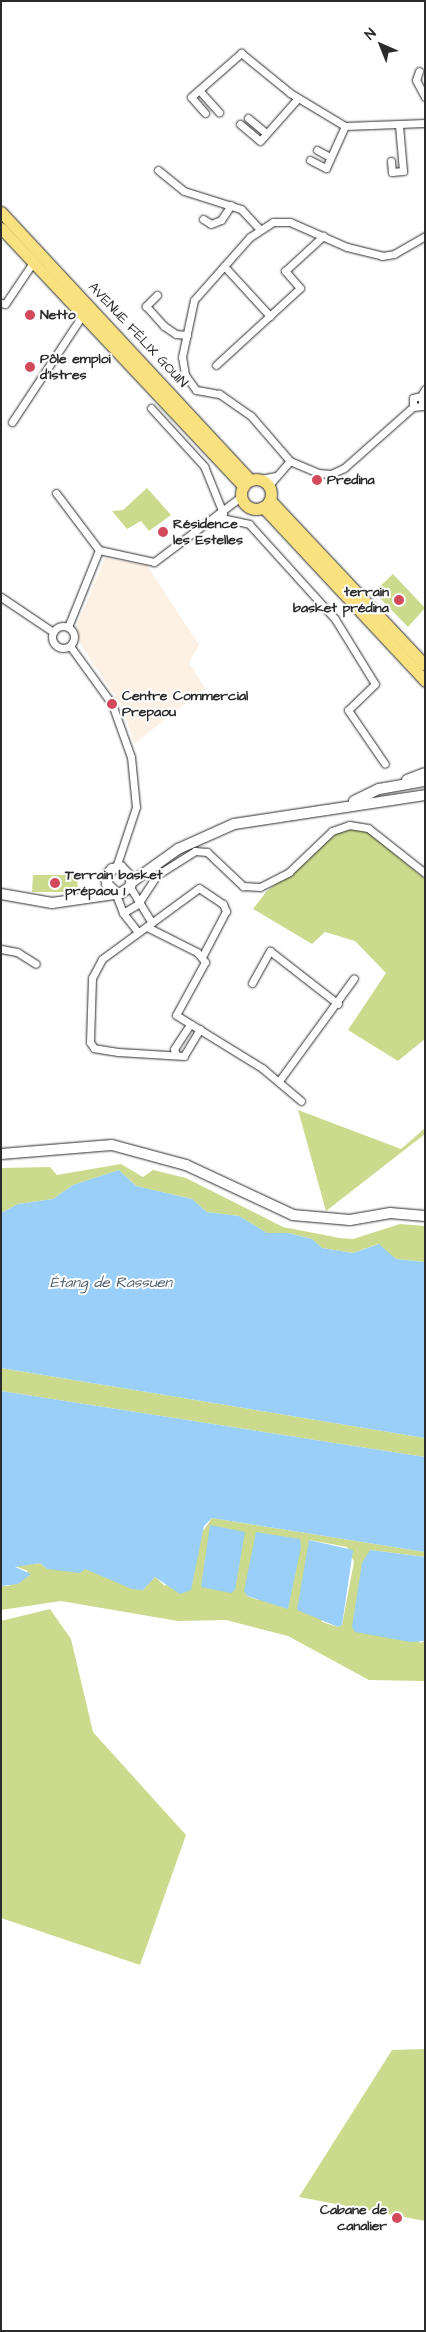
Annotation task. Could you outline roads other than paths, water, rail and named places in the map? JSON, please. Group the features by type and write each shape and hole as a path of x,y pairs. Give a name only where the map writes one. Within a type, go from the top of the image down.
{"main road":[{"name":"AVENUE FÉLIX GOUIN","path":"1,212 253,489"},
{"name":"AVENUE FÉLIX GOUIN","path":"1,228 34,261 82,316 253,489"},
{"path":"253,489 425,681"},
{"path":"253,489 425,665"},
{"path":"339,806 425,773"},
{"path":"395,786 425,781"},
{"path":"1,894 52,903 115,892 131,884 152,866 207,834 234,824 339,806 425,795"},
{"path":"92,896 116,867 128,871 152,866"},
{"path":"128,871 131,884"},
{"path":"106,879 115,892"},
{"path":"1,1154 112,1145 186,1165 293,1215 350,1220 390,1213 425,1216"}],"street":[{"path":"205,113 191,97 241,53 298,98 345,126 425,123"},
{"path":"419,71 416,80 425,97"},
{"path":"199,90 219,112"},
{"path":"240,124 260,141 298,98"},
{"path":"248,118 266,133"},
{"path":"391,161 392,172 402,171 399,125"},
{"path":"310,160 326,168 345,126"},
{"path":"316,150 330,157"},
{"path":"158,170 184,191 241,209 259,228"},
{"path":"203,219 211,224 220,220 231,205"},
{"path":"425,236 394,254 382,256 323,236 290,222 259,228 194,300 182,357 184,375 196,390 219,394 251,416 290,461 318,474 331,474 356,459 413,407 424,407 421,396 425,389"},
{"path":"216,365 300,288 285,271 323,236"},
{"path":"1,303 5,304 34,261"},
{"path":"224,266 270,316"},
{"path":"157,295 146,306 164,326 176,334 187,335"},
{"path":"12,422 82,316"},
{"path":"413,407 413,398 421,396"},
{"path":"151,408 204,466 220,515"},
{"path":"56,493 99,550 154,562 220,515 290,461"},
{"path":"220,515 248,524 335,619 375,684 348,710 385,764"},
{"path":"53,632 68,627 99,550"},
{"path":"1,597 53,632 56,646 70,646"},
{"path":"68,627 74,634 70,646"},
{"path":"70,646 112,704 131,757 136,807 116,867"},
{"path":"123,913 138,904 157,875 195,851 207,852 243,886 260,887 289,872 332,831 349,825 368,828 425,873"},
{"path":"131,884 138,904 150,925 202,957"},
{"path":"200,1029 184,1056 118,1052 94,1048 90,1042 92,978 102,959 195,890 208,892 226,911 202,957 203,969 176,1015 200,1029 279,1082 301,1101"},
{"path":"115,892 123,913 138,932"},
{"path":"1,949 17,952 36,964"},
{"path":"252,983 270,951 338,1004"},
{"path":"279,1082 338,1004 354,978"},
{"path":"176,1055 174,1049 190,1024"}],"water":[{"name":"Étang de Rassuen","path":"119,1170 136,1186 192,1199 207,1212 239,1216 267,1233 288,1233 312,1239 322,1248 353,1253 379,1244 396,1259 425,1262 425,1438 1,1368 1,1213 18,1204 53,1199 73,1185"},
{"path":"1,1391 425,1457 425,1552 212,1518 204,1526 191,1590 180,1594 155,1577 143,1590 132,1589 85,1569 80,1573 47,1569 40,1563 15,1567 31,1574 18,1584 1,1586"},
{"path":"210,1525 245,1532 235,1590 231,1593 201,1587"},
{"path":"256,1532 300,1539 301,1547 288,1609 247,1596 244,1591"},
{"path":"309,1540 353,1550 342,1625 338,1627 297,1610"},
{"path":"370,1550 425,1557 425,1641 410,1642 355,1632 352,1627 362,1563"}],"place":[{"name":"Netto","path":"30,315"},
{"name":"Pôle emploi d'Istres","path":"30,367"},
{"name":"Predina","path":"317,480"},
{"name":"Résidence les Estelles","path":"163,532"},
{"name":"terrain basket prédina","path":"399,600"},
{"name":"Centre Commercial Prepaou","path":"112,704"},
{"name":"Terrain basket prépaou 1","path":"55,883"},
{"name":"Cabane de canalier","path":"397,2218"}]}
